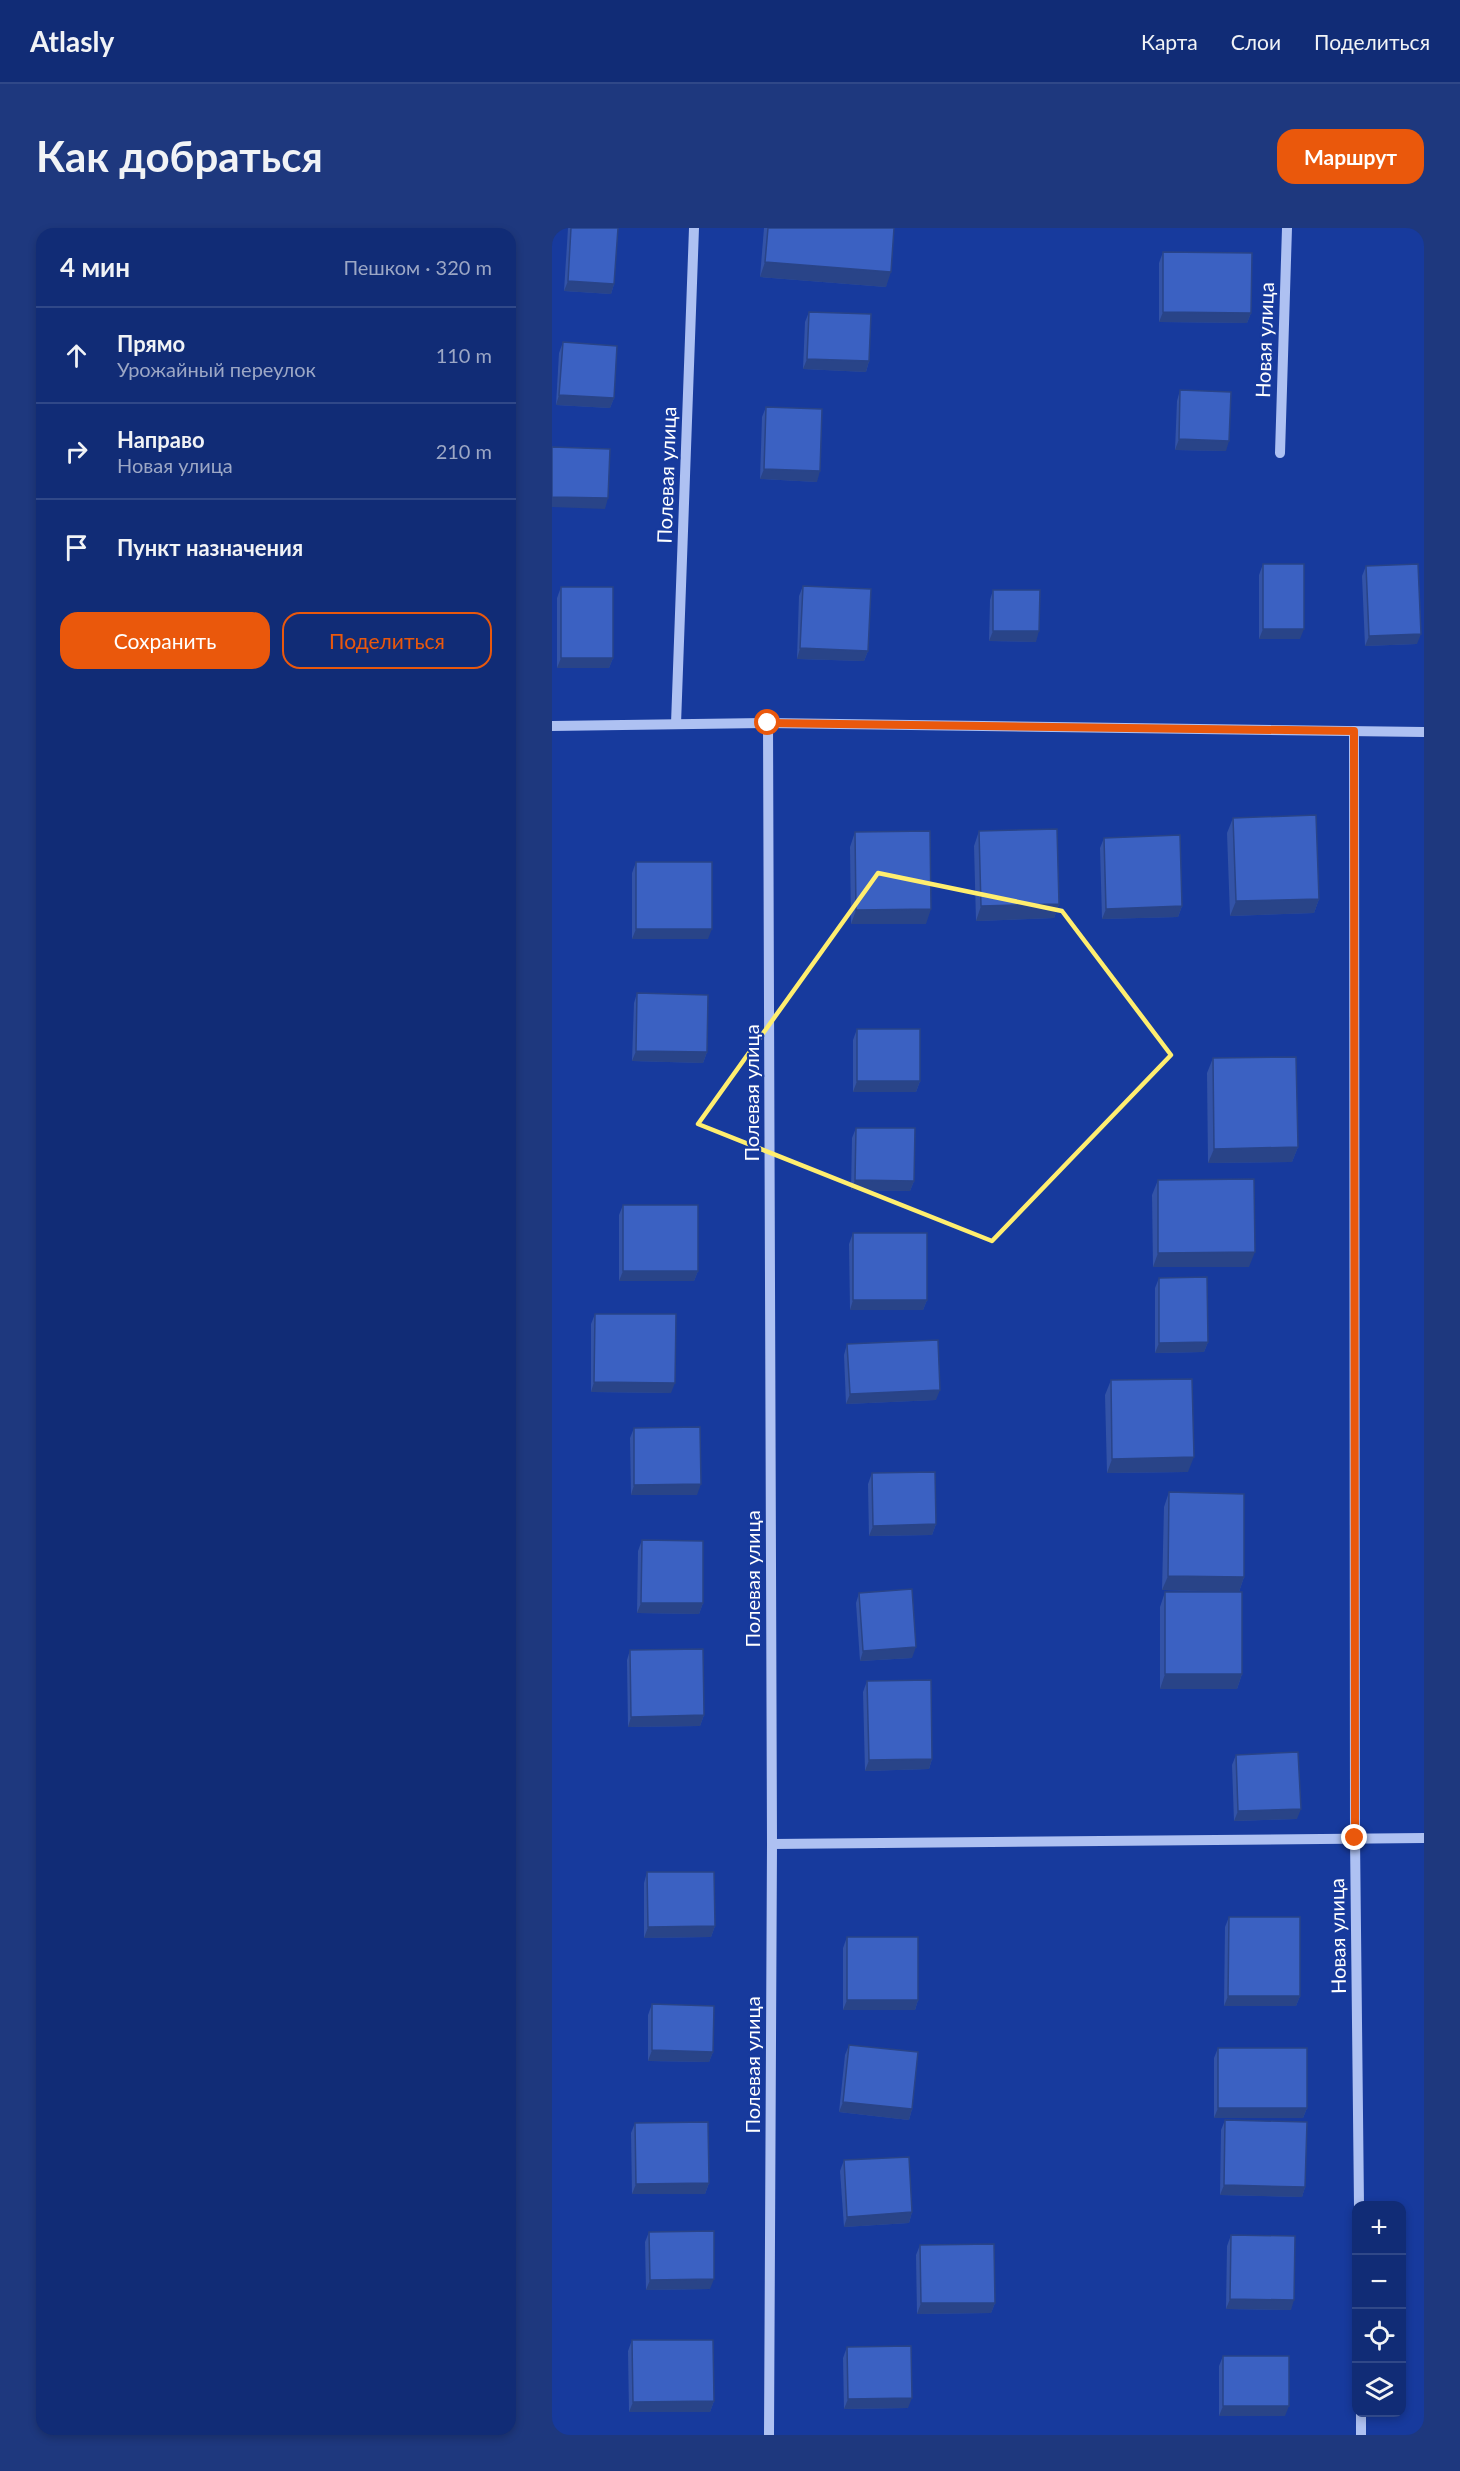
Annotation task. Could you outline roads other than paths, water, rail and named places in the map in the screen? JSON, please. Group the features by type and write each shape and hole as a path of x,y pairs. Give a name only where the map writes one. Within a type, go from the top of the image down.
{"street":[{"name":"Полевая улица","path":"676,724 694,228"},
{"name":"Новая улица","path":"1280,453 1287,228"},
{"name":"Полевая улица","path":"768,723 772,1844 769,2435"},
{"path":"552,726 768,723 1424,732"},
{"name":"Новая улица","path":"1354,731 1355,1838 1359,2201"},
{"path":"772,1844 1424,1838"},
{"path":"1361,2417 1361,2435"}]}
